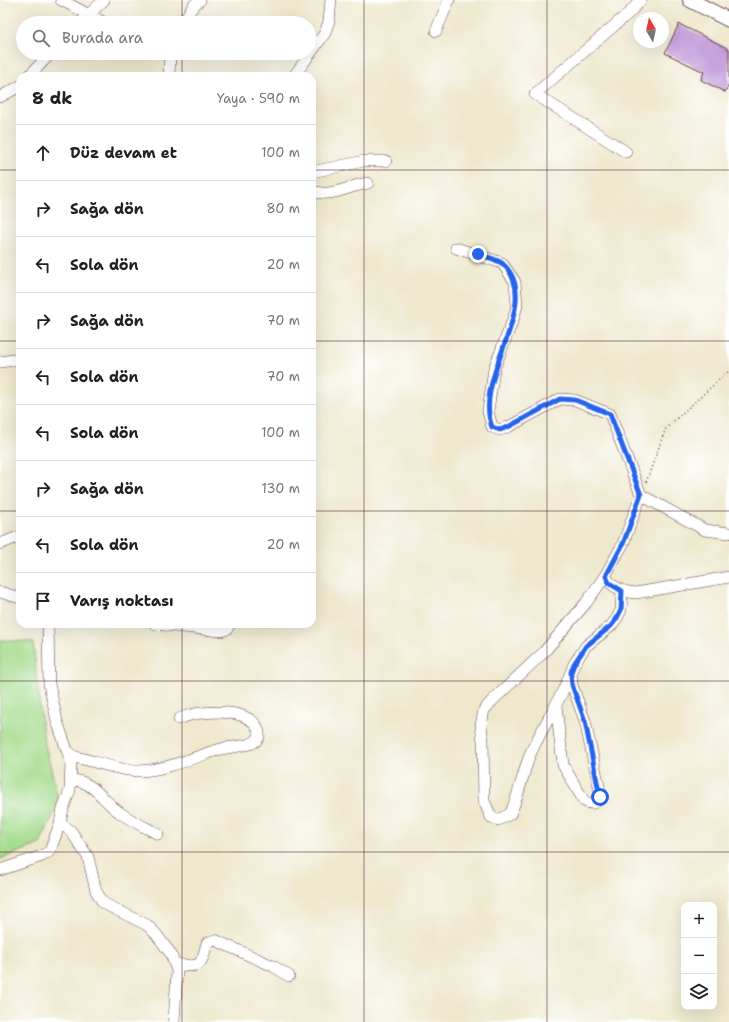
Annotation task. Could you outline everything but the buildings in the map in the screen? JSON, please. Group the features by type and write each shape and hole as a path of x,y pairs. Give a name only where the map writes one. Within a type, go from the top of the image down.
{"main road":[{"path":"690,0 729,20"}],"street":[{"path":"61,0 80,16"},
{"path":"87,16 104,0"},
{"path":"187,16 194,5 200,0"},
{"path":"316,46 326,33 332,0"},
{"path":"436,31 449,0"},
{"path":"626,152 535,94 630,12 641,0"},
{"path":"34,72 45,60"},
{"path":"168,72 169,60"},
{"path":"297,72 306,60"},
{"path":"0,97 16,91"},
{"path":"316,171 364,161 386,161"},
{"path":"316,192 320,194 332,194 355,185 368,183"},
{"path":"456,248 502,263 515,282 517,305 514,317 494,368 488,412 492,427 500,430 508,427 560,399 575,400 610,414 641,495 705,530 729,533"},
{"path":"0,362 16,360"},
{"path":"622,591 621,610 617,618 611,626 586,646 574,664 556,706 531,751 516,802 510,814 498,820 491,817 484,801 484,748 481,726 484,710 544,652 586,603 606,576 623,544 641,495"},
{"path":"0,544 16,538"},
{"path":"606,576 609,583 622,591 636,594 729,577"},
{"path":"0,592 16,597"},
{"path":"0,870 42,856 50,851 60,823 71,780 69,752 52,701 47,655 48,628"},
{"path":"193,628 221,631 228,628"},
{"path":"556,706 563,765 584,801 589,804 594,803 600,797 600,791 585,721 572,685 571,672"},
{"path":"69,752 75,757 136,771 193,760 217,750 250,744 256,741 259,736 258,729 248,717 235,714 214,712 185,716 179,719"},
{"path":"71,780 79,780 89,785 119,812 158,834"},
{"path":"60,823 71,831 88,857 96,891 103,903 147,925 164,943 176,964 174,1022"},
{"path":"176,964 192,967 198,965 203,958 207,943 215,940 273,966 289,976"}],"path":[{"path":"641,495 666,428 729,370"}],"green space":[{"path":"0,640 33,642 43,736 59,802 40,844 0,859"}],"route":[{"path":"478,254 502,263 508,269 515,282 517,294 517,305 514,317 494,368 488,412 489,421 492,427 500,430 508,427 560,399 575,400 610,414 641,495 623,544 606,576 609,583 622,591 621,610 611,626 586,646 578,656 571,672 572,685 585,721 600,797"}]}
